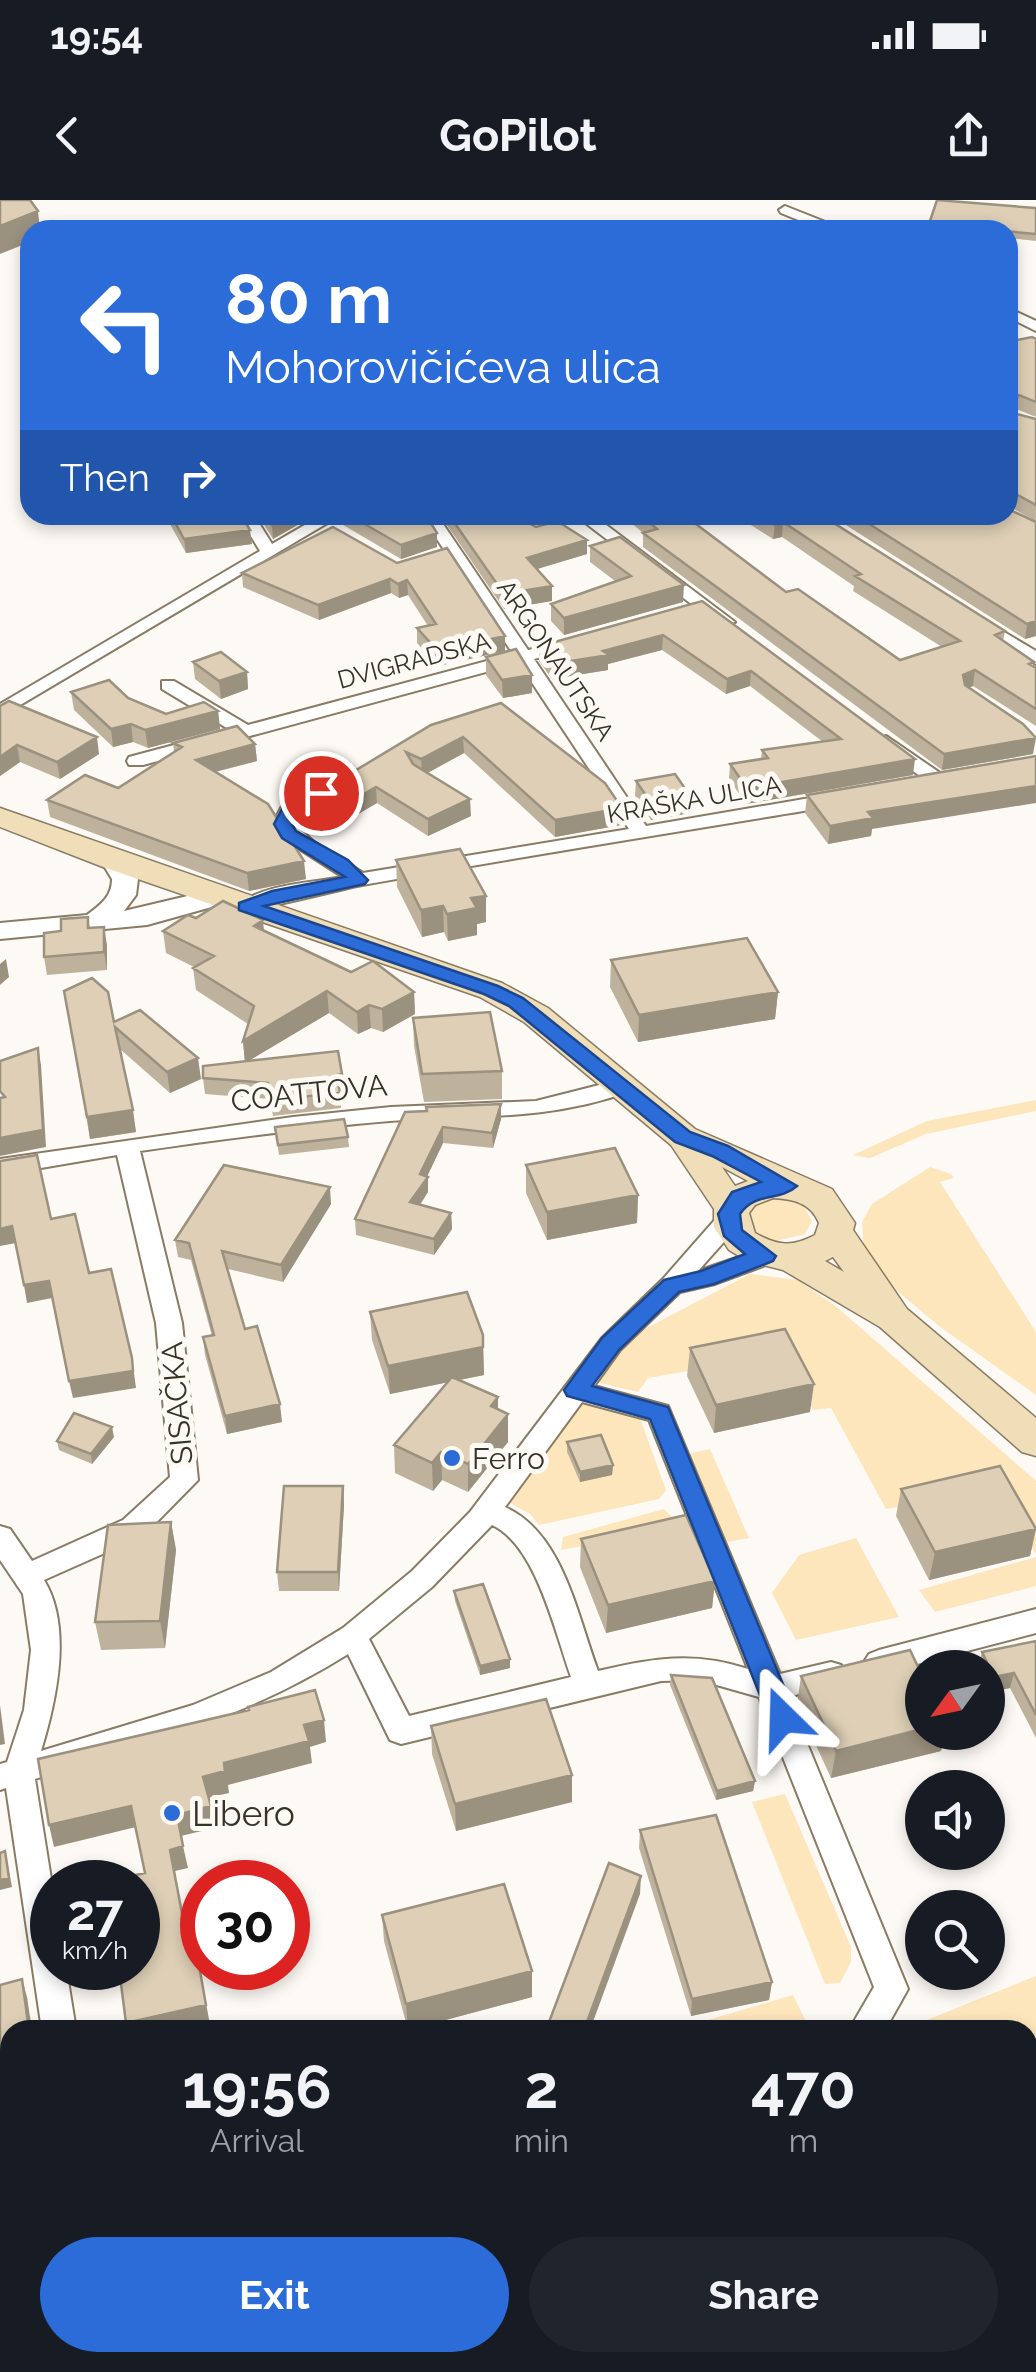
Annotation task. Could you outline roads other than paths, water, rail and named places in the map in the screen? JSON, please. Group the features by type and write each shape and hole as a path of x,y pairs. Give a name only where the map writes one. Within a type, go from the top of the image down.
{"main road":[{"path":"0,818 491,990 536,1015 683,1137 730,1214 739,1241 778,1257 893,1318 1036,1441"},
{"path":"683,1137 826,1203 834,1214 836,1232 893,1318"},
{"path":"730,1214 753,1190 786,1186"},
{"path":"778,1257 821,1250 836,1232"}],"street":[{"path":"785,210 810,220"},
{"path":"252,525 269,552"},
{"path":"0,712 269,552 326,525"},
{"name":"ARGONAUTSKA","path":"433,525 444,554 524,657 642,834"},
{"path":"595,525 695,609 736,630"},
{"path":"969,616 1034,657"},
{"name":"DVIGRADSKA","path":"136,761 596,636"},
{"path":"168,685 244,731"},
{"path":"876,734 948,779 908,787"},
{"path":"354,774 288,812 283,824 289,834 342,864 359,880"},
{"name":"KRAŠKA ULICA","path":"223,899 272,897 854,796"},
{"path":"104,921 127,889 128,879 114,861"},
{"path":"0,931 172,912 223,899"},
{"name":"COATTOVA","path":"0,1166 127,1146 397,1114 562,1108 623,1086"},
{"name":"SISAČKA","path":"28,1576 132,1528 184,1480 169,1323 127,1146"},
{"path":"10,1775 200,1715 281,1682 352,1636 422,1579 487,1511 610,1344 672,1285 730,1214"},
{"path":"672,1285 778,1257"},
{"path":"576,1390 660,1413 891,1989 872,2020"},
{"path":"487,1511 516,1524 538,1550 589,1685"},
{"path":"0,1538 37,1592 46,1650 39,1710 10,1775 57,2020"},
{"path":"352,1636 401,1731 680,1664 710,1667 770,1689 1036,1621"}],"place":[{"name":"Ferro","path":"452,1458"},
{"name":"Libero","path":"172,1813"}]}
